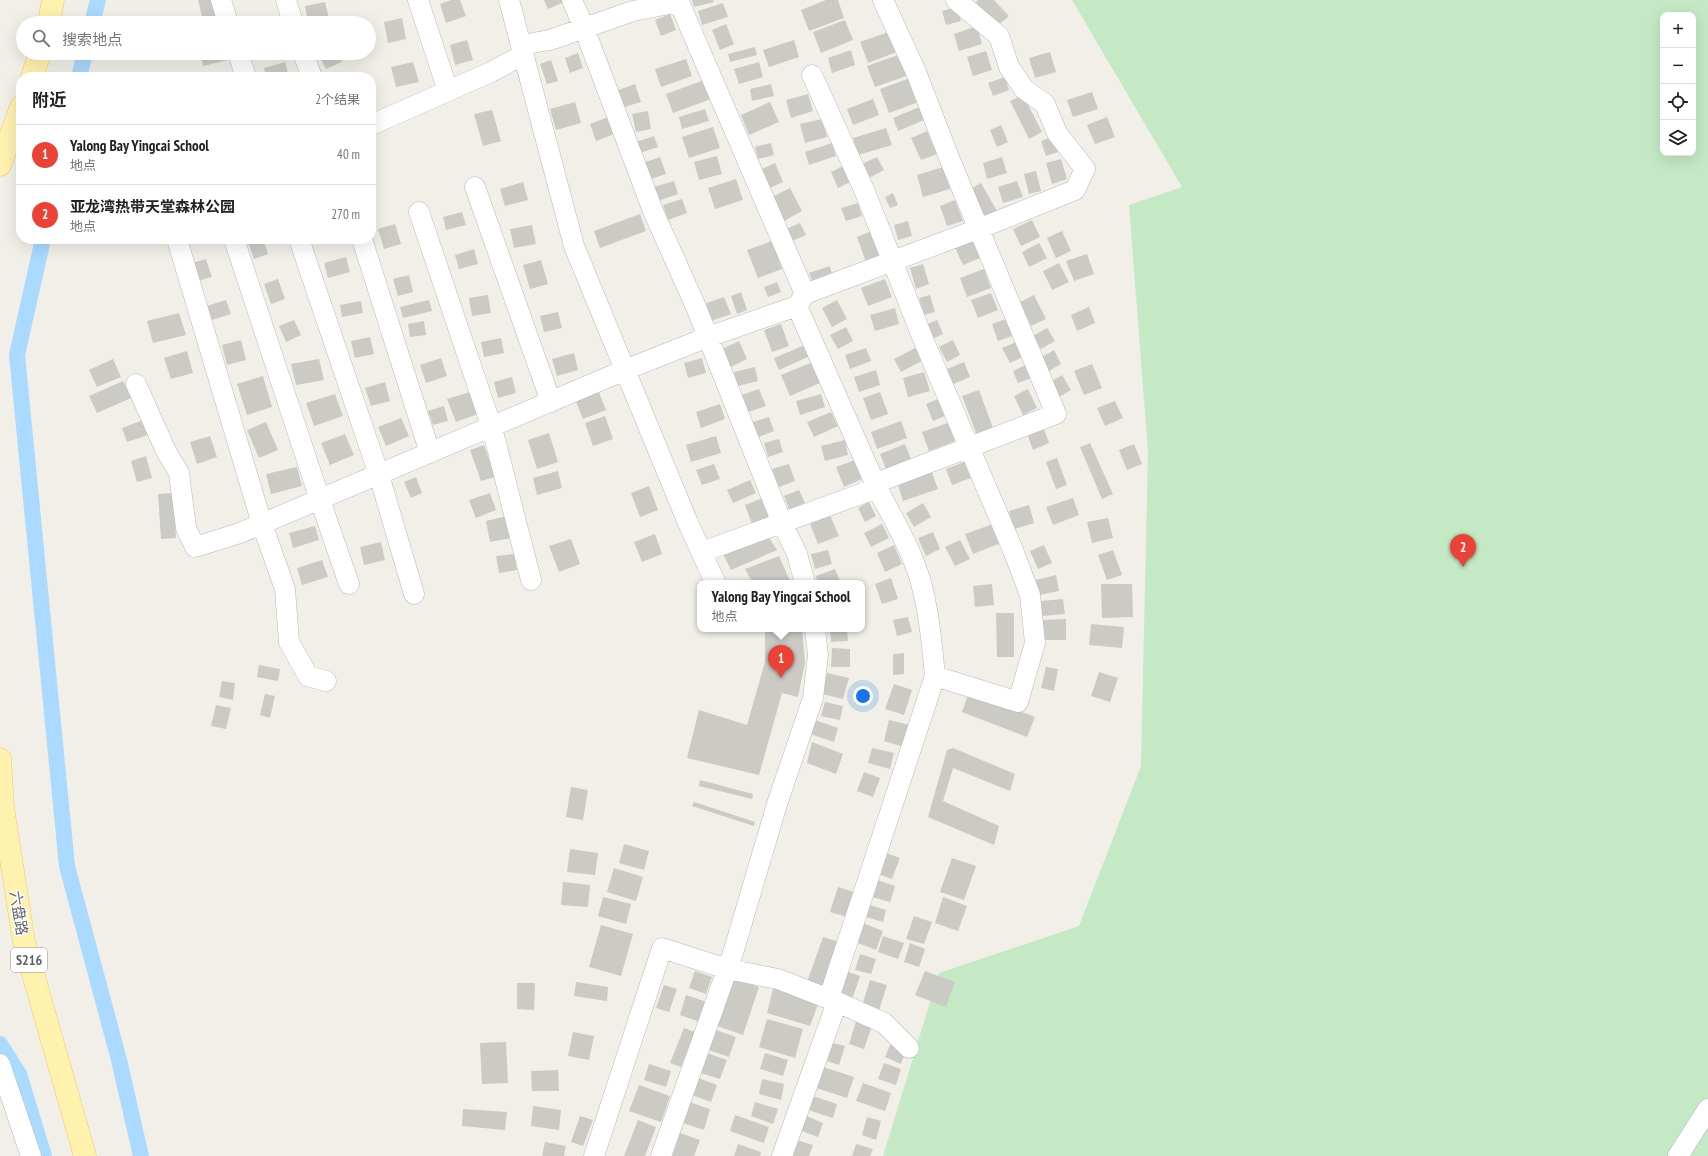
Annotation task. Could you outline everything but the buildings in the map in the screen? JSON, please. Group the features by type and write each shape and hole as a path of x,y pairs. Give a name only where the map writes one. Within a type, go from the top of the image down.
{"main road":[{"path":"50,16 53,0"},
{"path":"34,72 38,60"},
{"path":"0,165 16,120"},
{"name":"六盘路","path":"0,759 3,808 24,942 85,1156"}],"street":[{"path":"221,0 226,16"},
{"path":"286,0 291,16"},
{"path":"418,0 448,91"},
{"path":"509,0 574,246 714,580"},
{"path":"572,0 653,211 696,307 782,523 797,554 804,580"},
{"path":"702,552 877,486 970,446 1056,414 978,229 916,72 883,0"},
{"path":"136,384 166,450 179,473 186,528 195,547 240,533 492,428 625,370 1075,190 1085,169 1058,133 1045,104 1024,89 1009,67 999,36 956,0"},
{"path":"376,123 491,72 522,50 633,11 680,1 877,486 912,558 930,624 935,676 833,1000 782,1156"},
{"path":"240,60 244,72"},
{"path":"306,60 310,72"},
{"path":"812,75 865,192 923,339 970,446 1030,595 1035,643 1018,702 935,676"},
{"path":"475,187 551,402"},
{"path":"419,212 492,428 531,580"},
{"path":"178,244 262,524 285,589 289,642 308,676 326,682"},
{"path":"236,244 349,584"},
{"path":"301,244 379,475 414,594"},
{"path":"364,244 430,453"},
{"path":"661,1156 727,970 777,804 813,698 818,655 815,632"},
{"path":"594,1156 662,948 727,970 778,979 833,1000 884,1023 909,1048"},
{"path":"0,1064 31,1156"},
{"path":"1678,1156 1708,1109"}],"green space":[{"path":"1072,0 1708,0 1708,1156 883,1156 939,973 1079,926 1141,766 1148,451 1129,205 1182,187"}],"waterway":[{"path":"94,16 98,0"},
{"path":"80,72 83,60"},
{"path":"42,244 17,355 67,866 119,1060 141,1156"},
{"path":"0,1044 19,1074 44,1156"}],"place":[{"name":"亚龙湾热带天堂森林公园","path":"1463,567"},
{"name":"Yalong Bay Yingcai School","path":"781,678"}]}
